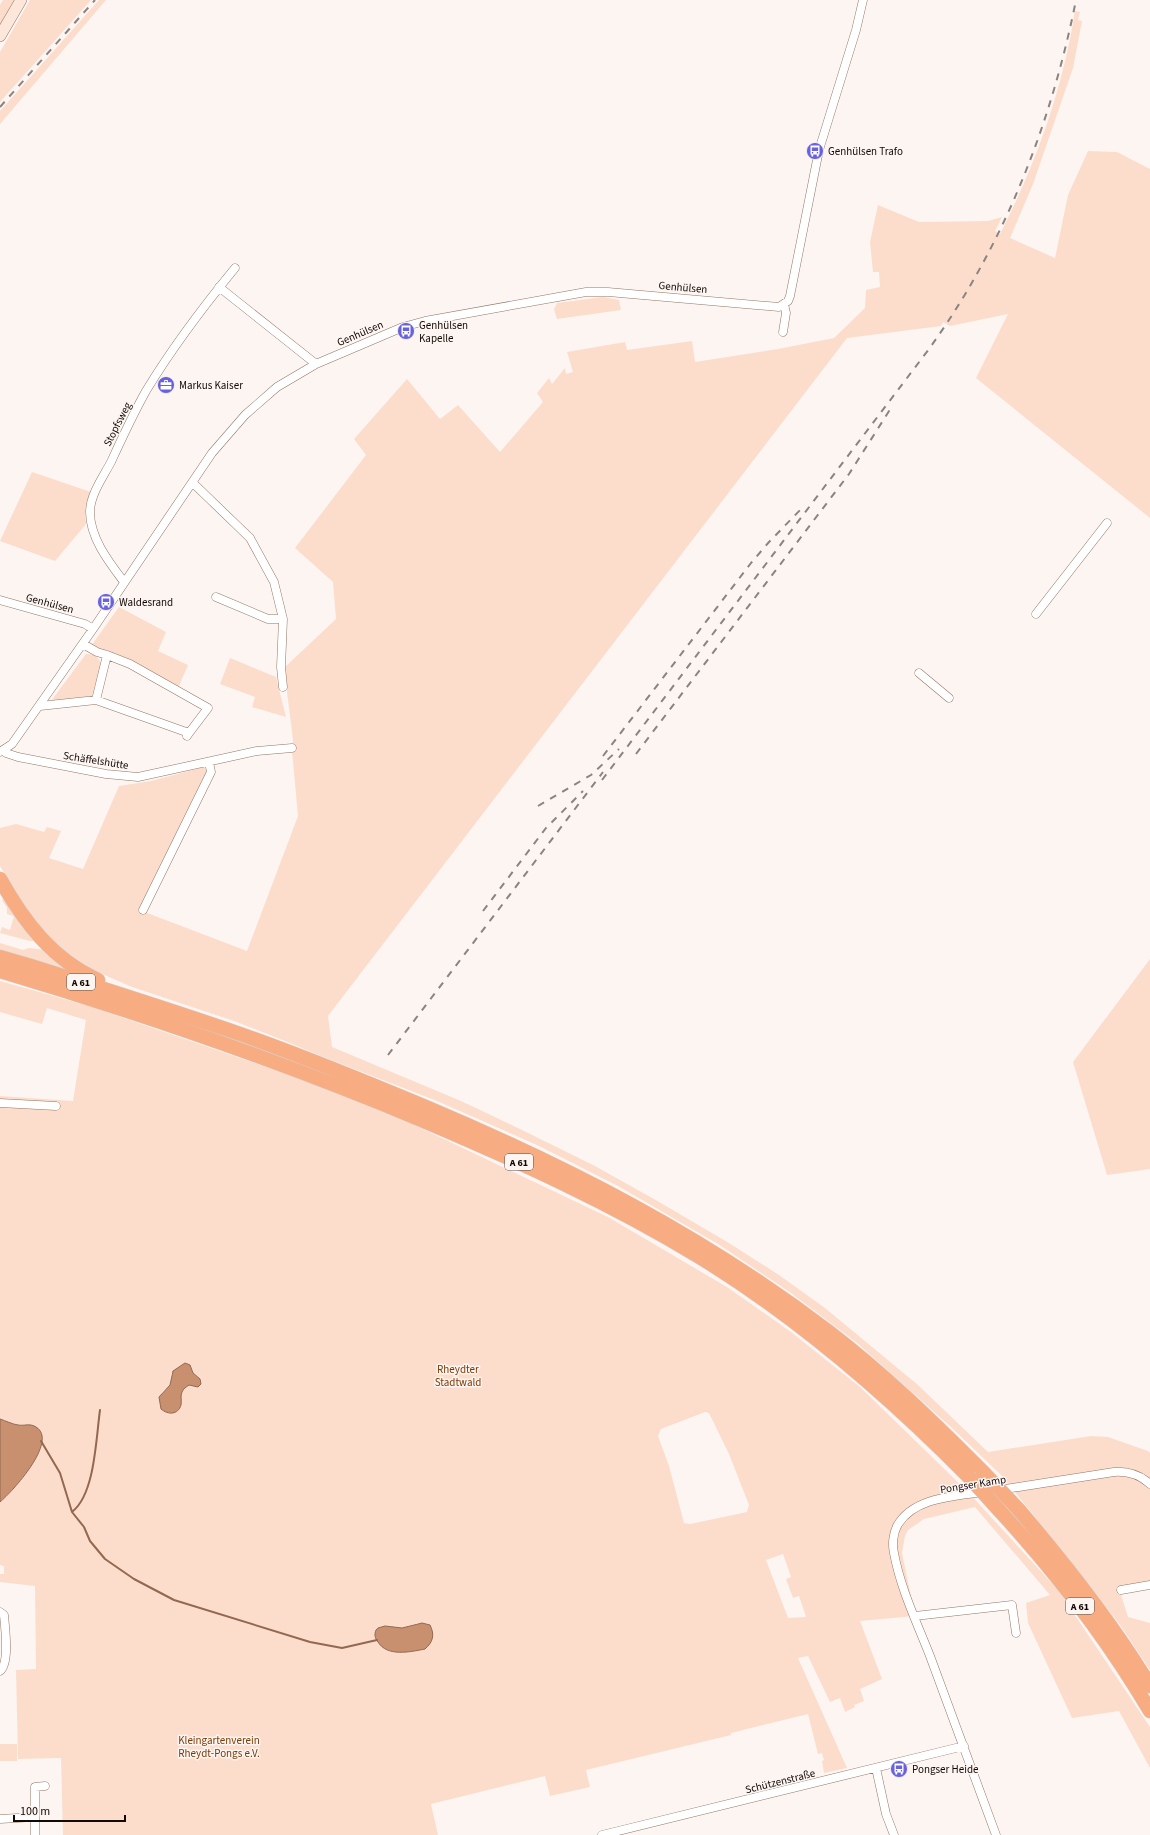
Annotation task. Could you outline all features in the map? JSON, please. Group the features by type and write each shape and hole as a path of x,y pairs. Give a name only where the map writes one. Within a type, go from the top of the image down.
{"highway":[{"path":"0,879 28,924 48,946 69,965 88,976 161,1008"},
{"name":"A 61","path":"0,958 31,966 242,1035 387,1091 522,1149 600,1187 655,1216 719,1256 777,1294 830,1333 929,1418 1018,1510 1053,1549 1089,1597 1150,1686"},
{"name":"A 61","path":"0,971 172,1026 344,1089 485,1147 598,1200 700,1257 790,1319 844,1362 894,1404 969,1477 1044,1559 1102,1635 1150,1711"}],"main road":[{"path":"0,36 21,0"}],"street":[{"path":"783,332 786,313 784,304 790,296 819,150 856,30 863,0"},
{"name":"Stopfsweg","path":"124,582 105,557 98,541 91,521 92,503 130,421 146,392 190,326 234,268"},
{"path":"219,287 316,364"},
{"name":"Genhülsen","path":"2,751 12,744 40,706 212,453 245,414 277,387 316,364 397,329 425,321 586,292 608,292 779,307 784,304"},
{"path":"193,483 250,538 274,582 283,619 281,667 283,687"},
{"path":"1036,614 1107,523"},
{"path":"216,597 268,619 283,619"},
{"name":"Genhülsen","path":"0,600 85,624 93,629"},
{"path":"40,706 96,700 188,735 208,708 130,664 97,652 83,644"},
{"path":"96,700 107,655"},
{"path":"919,673 949,698"},
{"name":"Schäffelshütte","path":"2,751 18,757 122,776 138,777 257,751 292,748"},
{"path":"143,910 210,772 209,762"},
{"path":"0,1103 56,1106"},
{"name":"Pongser Kamp","path":"996,1835 964,1746 914,1616 893,1552 894,1534 897,1527 913,1508 964,1495 1114,1472 1130,1473 1140,1476 1150,1484"},
{"path":"1121,1590 1150,1585"},
{"path":"914,1616 1012,1605 1016,1633"},
{"path":"0,1612 4,1615 6,1661 3,1669 0,1671"},
{"name":"Schützenstraße","path":"602,1835 964,1746"},
{"path":"876,1768 886,1814 894,1835"},
{"path":"35,1835 35,1787 45,1786"},
{"path":"0,1819 34,1817"}],"green space":[{"path":"3,0 15,0 0,26 0,5"},
{"path":"30,0 91,0 0,102 0,52"},
{"path":"99,0 106,0 0,124 0,111"},
{"path":"1075,11 1080,12 1078,20 1082,21 1073,68 1033,184 1010,238 1055,258 1068,195 1088,151 1117,152 1150,169 1150,518 976,378 1008,314 950,326 943,322 941,326 847,338 328,1016 332,1047 461,1101 593,1165 729,1243 779,1275 825,1308 918,1385 988,1452 1091,1436 1108,1437 1148,1451 1150,1453 1150,1585 1120,1592 1128,1617 1150,1623 1150,1670 1120,1625 1001,1475 952,1428 857,1343 791,1293 718,1244 618,1186 537,1145 437,1101 280,1039 234,1021 132,987 93,970 63,950 40,928 23,904 0,866 0,828 16,824 44,832 47,827 61,831 49,858 83,869 119,786 151,781 204,767 208,773 142,911 247,951 298,816 292,751 293,740 284,668 336,619 333,582 295,548 366,455 354,439 407,379 440,419 458,405 500,452 543,402 537,393 549,378 552,384 565,368 566,374 573,372 567,352 625,342 627,350 692,341 695,362 778,349 834,338 865,308 866,290 880,287 879,272 873,272 870,242 878,205 919,222 988,221 1002,217 995,231 1000,234 1025,180 1046,125 1063,68"},
{"path":"603,297 619,300 621,310 557,319 554,309 557,303"},
{"path":"32,472 91,492 85,509 86,524 55,561 0,541"},
{"path":"119,607 166,632 158,651 188,665 178,688 91,646"},
{"path":"86,654 96,656 101,665 92,696 51,701"},
{"path":"230,658 276,677 286,717 252,707 255,697 220,684"},
{"path":"6,896 39,941 30,941 0,933 2,927 10,930 14,916 7,914 7,908 2,900"},
{"path":"0,943 23,950 29,948 47,950 79,973 0,950"},
{"path":"1150,959 1150,1169 1107,1175 1073,1062"},
{"name":"Rheydter Stadtwald","path":"0,981 89,1006 362,1100 608,1217 727,1287 791,1332 860,1387 968,1492 1058,1590 1150,1727 1150,1768 1119,1711 1072,1718 1028,1623 1026,1603 1050,1595 975,1507 924,1519 908,1530 905,1536 902,1553 915,1616 860,1621 882,1679 860,1689 864,1701 854,1705 855,1707 845,1712 840,1698 830,1702 808,1656 798,1658 847,1768 824,1773 822,1761 824,1760 822,1753 818,1754 808,1714 731,1733 731,1735 586,1770 590,1787 550,1796 545,1776 431,1804 438,1835 63,1835 61,1758 18,1759 16,1670 36,1669 35,1586 0,1582 0,1574 4,1574 4,1566 0,1565 0,1502 29,1469 34,1462 38,1450 29,1424 18,1425 0,1419 0,1096 73,1101 86,1020 47,1008 42,1024 0,1012","holes":["190,1365 193,1373 198,1377 199,1386 189,1385 182,1391 181,1405 161,1393 170,1385 171,1373","705,1412 709,1413 729,1454 749,1505 747,1512 690,1524 684,1523 669,1466 658,1436 661,1429","783,1554 791,1577 786,1579 793,1598 799,1596 806,1617 788,1618 766,1560","418,1623 417,1651 389,1651 380,1645 376,1639 381,1627 402,1628"]},
{"path":"0,1744 17,1744 17,1761 0,1761"}],"shaded area":[{"path":"185,1363 190,1365 193,1373 200,1379 201,1384 198,1387 189,1385 183,1390 181,1394 181,1405 178,1411 170,1413 164,1411 161,1409 159,1397 170,1385 173,1371"},
{"path":"0,1419 16,1425 32,1425 36,1427 42,1434 42,1443 38,1454 23,1478 0,1502"},
{"path":"422,1623 430,1625 433,1635 430,1644 425,1649 406,1652 393,1652 382,1647 375,1635 378,1628 385,1626 402,1628"}],"waterway":[{"path":"73,1511 80,1503 86,1492 90,1479 96,1450 100,1410"},
{"path":"41,1441 60,1473 72,1512 84,1527 90,1541 105,1559 134,1579 174,1600 310,1642 342,1648 377,1640"}],"railway":[{"path":"0,107 95,0"},
{"path":"602,780 929,349 956,309 1002,226 1021,182 1053,93 1066,47 1076,0"},
{"path":"636,754 849,474 891,408"},
{"path":"603,756 751,563 804,506"},
{"path":"538,806 591,775 619,749"},
{"path":"388,1055 603,772"},
{"path":"483,911 546,828 583,791"}],"place":[{"name":"Genhülsen Trafo","path":"815,151"},
{"name":"Genhülsen Kapelle","path":"406,331"},
{"name":"Markus Kaiser","path":"166,385"},
{"name":"Waldesrand","path":"106,602"},
{"name":"Pongser Heide","path":"899,1769"}],"park label":[{"name":"Kleingartenverein Rheydt-Pongs e.V.","path":"219,1746"}]}
